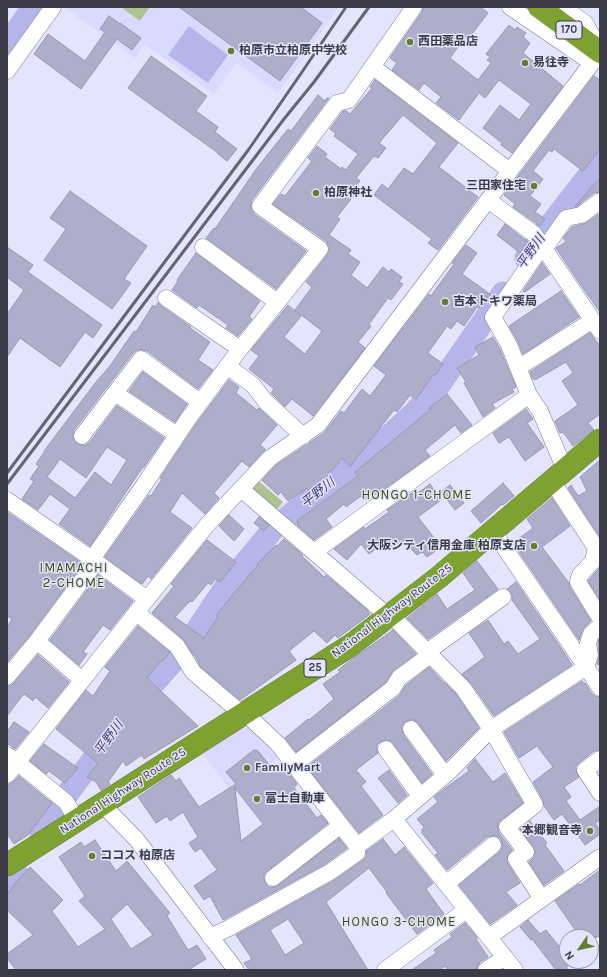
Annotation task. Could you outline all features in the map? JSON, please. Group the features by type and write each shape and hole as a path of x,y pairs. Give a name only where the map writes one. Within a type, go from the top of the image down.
{"highway":[{"name":"170","path":"537,16 598,55"},
{"name":"National Highway Route 25","path":"7,865 351,645 439,577 600,440"}],"street":[{"path":"7,71 53,7"},
{"path":"7,677 37,641 94,560 200,402 240,349 320,249 260,206 337,104 349,100 414,7"},
{"path":"510,7 537,16"},
{"path":"7,775 12,758 82,680 207,525 270,458 318,425 598,55 585,23 563,7"},
{"path":"373,67 510,171"},
{"path":"488,200 541,243 596,325 518,368"},
{"path":"600,201 581,215 566,218 541,243 493,317 509,345 529,395 540,411 558,476 596,548 593,561 580,574 578,582 600,618"},
{"path":"203,247 278,302"},
{"path":"166,298 240,349"},
{"path":"82,436 141,359 200,402"},
{"path":"227,366 252,385 265,401 303,436"},
{"path":"115,393 178,435"},
{"path":"314,552 529,395"},
{"path":"241,489 390,616 463,688 491,729 535,805 507,827 526,852 516,859 542,899"},
{"path":"7,500 94,560 147,599"},
{"path":"493,531 600,688"},
{"path":"294,765 393,688 399,678 428,653 503,597"},
{"path":"136,612 177,646 193,672 278,744 357,846 357,853 330,872 210,937"},
{"path":"357,846 394,819 445,775 491,729 586,666 590,655 588,643 591,634 600,626"},
{"path":"37,641 82,680"},
{"path":"411,729 445,775"},
{"path":"386,749 420,796"},
{"path":"12,758 63,799 77,820"},
{"path":"600,759 584,770 600,793"},
{"path":"102,804 137,840 236,970"},
{"path":"394,819 515,970"},
{"path":"273,878 341,825"},
{"path":"446,884 492,845"},
{"path":"489,937 600,857"},
{"path":"297,860 313,881"},
{"path":"385,970 466,910"},
{"path":"486,970 505,957"}],"shaded area":[{"name":"柏原市立柏原中学校","path":"64,7 339,7 278,93 236,63 214,94 144,44 135,58"},
{"path":"189,26 228,55 208,83 168,55"},
{"path":"249,722 281,756 233,793 202,753"}],"green space":[{"path":"121,7 150,7 140,21"},
{"path":"256,479 283,502 274,513 247,489"}],"building":[{"path":"179,7 301,7 322,23 280,81"},
{"path":"423,7 481,7 488,13 469,38 466,36 450,58 478,80 491,63 487,60 490,57 486,54 509,25 515,30 517,27 526,33 523,37 530,43 523,53 563,86 512,153 483,128 500,105 519,120 531,104 499,80 485,98 479,93 459,120 436,103 441,97 424,83 419,90 392,70 397,63 390,58 422,12"},
{"path":"109,16 141,38 132,50 117,39 81,89 34,54 48,34 85,61 105,32 100,29"},
{"path":"151,56 207,96 196,111 218,127 215,132 237,149 227,161 128,88"},
{"path":"594,76 600,80 600,149 583,171 554,149 552,152 549,150 533,171 543,179 530,196 541,204 535,212 545,219 540,226 513,207 515,204 504,195"},
{"path":"375,80 458,143 439,167 478,197 438,250 428,243 432,239 374,195 382,184 388,189 404,168 413,174 437,143 403,115 379,143 386,148 378,158 374,156 356,178 360,181 351,192 354,195 337,217 340,219 329,235 351,250 348,254 360,262 351,275 367,288 383,267 389,272 391,269 402,277 399,282 403,284 391,300 388,298 369,324 371,326 358,342 365,348 313,416 292,399 285,407 271,393 274,389 249,369 259,356 251,350 288,305 301,316 284,337 305,354 322,331 295,310 312,287 306,282 327,255 329,246 326,241 273,204 281,194 285,196 312,161 308,158 317,146 327,154 325,157 341,169 342,167 346,170 358,154 334,136 336,134 330,129 343,111 350,114 372,88 370,87"},
{"path":"318,95 325,101 329,98 252,200 251,209 254,214 306,251 276,289 206,238 214,228 215,229 257,168 288,129 291,131"},
{"path":"600,178 600,192 594,193 575,206"},
{"path":"70,191 147,246 124,279 131,283 112,309 44,260 66,229 50,218"},
{"path":"600,213 600,312 556,248 566,242 563,238 572,227 586,223"},
{"path":"505,224 528,242 520,253 497,235"},
{"path":"466,245 477,253 462,274 490,294 479,308 477,307 464,326 457,321 451,329 447,326 428,353 443,364 436,375 434,374 416,399 410,395 397,412 394,410 350,467 342,458 312,495 307,488 288,501 281,492 278,495 262,480 275,466 324,433 341,411 344,413 362,389 370,396 386,375 374,366 429,294 431,296 454,264 452,263"},
{"path":"7,247 33,265 28,272 102,325 93,338 85,332 60,367 20,338 7,357 7,314 24,290 7,277"},
{"path":"196,253 260,301 249,317 252,319 238,336 226,328 228,325 199,305 197,308 172,290 178,281 177,280"},
{"path":"542,263 550,274 525,292 523,291"},
{"path":"561,291 579,317 523,354 509,326"},
{"path":"158,303 210,342 198,360 213,370 198,389 147,351 137,350 133,353 74,430 73,439 76,443 86,445 90,442 117,406 164,438 90,546 59,524 70,509 50,494 38,510 22,499 34,481 30,479 39,466 36,464 44,451 96,382 110,366 134,331 136,332 153,305 155,307","holes":["107,447 127,460 111,485 95,472 75,498 47,477 60,459 86,478"]},
{"path":"590,333 600,346 600,414 588,423 594,430 573,446 563,432 560,433 555,421 578,405 562,381 573,373 566,362 535,380 530,372"},
{"path":"493,337 500,349 516,387 512,389 514,392 492,404 495,408 483,417 464,383 466,382 457,368 479,355 475,347"},
{"path":"143,372 187,404 175,422 129,391"},
{"path":"229,380 239,387 236,393 257,410 259,408 277,425 260,445 265,450 249,467 242,461 214,493 219,498 205,514 182,493 170,512 192,528 151,579 148,576 142,584 105,557 149,495 151,496 162,479 160,478 196,424"},
{"path":"447,394 472,425 461,433 455,425 425,450 430,456 376,495 374,492 364,500 361,496 346,507 344,504 326,519 332,527 314,540 297,525 297,521 358,476 355,472"},
{"path":"526,409 533,419 527,423 544,447 525,461 509,437 499,443 493,433"},
{"path":"600,460 600,537 568,488 571,485 578,496 587,491 580,477"},
{"path":"503,483 514,496 503,505 502,504 481,523 471,511"},
{"path":"430,484 441,500 418,517 441,547 427,557 422,552 417,555 403,541 392,549 386,541 369,554 361,544 347,560 334,549 364,527 365,529 389,512 387,510 416,490 418,493"},
{"path":"450,485 464,503 455,510 441,492"},
{"path":"552,498 570,526 542,547 569,583 591,621 582,631 579,640 513,543 533,528 527,519"},
{"path":"7,512 83,564 30,635 7,662 7,627 12,619 7,616"},
{"path":"229,515 244,529 234,541 219,526"},
{"path":"259,517 269,525 264,531 254,523"},
{"path":"284,539 303,555 302,556 324,577 326,575 370,614 338,638 335,635 327,643 314,631 289,651 296,660 240,700 200,666 194,654 183,639 152,613 174,586 171,584 207,540 236,562 220,582 215,579 211,585 208,583 192,602 190,601 175,617 204,638 218,617 216,616 258,565 257,564"},
{"path":"477,561 498,589 428,639 407,618 437,594 447,609 475,590 463,573"},
{"path":"600,567 600,600 588,581"},
{"path":"98,575 133,601 110,630 103,625 83,652 87,654 79,665 50,640"},
{"path":"516,582 572,665 494,716 471,683 462,674 485,657 469,633 488,620 504,644 508,641 518,654 540,639 512,600 511,592 507,589"},
{"path":"138,626 170,652 147,678 198,726 144,759 142,755 126,766 123,761 108,782 110,784 101,790 96,782 87,777 98,763 56,729 86,690 93,696 110,671 105,667"},
{"path":"393,630 416,654 393,671 386,682 296,752 285,738 334,699 323,684 340,672 338,670 348,662"},
{"path":"599,639 600,664 598,665 597,663 599,654"},
{"path":"38,655 69,682 48,708 35,697 33,701 24,694 7,716 7,686 11,686 14,683"},
{"path":"429,667 456,694 479,728 446,761 418,723 414,720 405,722 402,726 403,734 432,774 422,783 393,743 385,740 380,742 377,745 378,753 356,770 366,782 361,786 383,815 359,833 307,767 399,696 406,685"},
{"path":"582,681 592,694 600,697 600,750 594,751 576,766 579,777 564,787 571,797 566,801 580,820 600,806 600,820 595,823 600,830 600,834 585,845 562,814 554,820 544,806 543,800 533,782 553,767 537,746 519,758 504,732"},
{"path":"14,722 29,732 15,749 7,743 7,732"},
{"path":"44,744 78,768 65,783 49,771 46,774 30,761"},
{"path":"254,750 258,751 273,770 281,763 297,784 294,788 317,818 321,815 328,823 264,874 264,879 269,887 279,885 339,838 347,848 325,864 223,920 210,896 204,900 194,886 217,870 201,848 195,852 189,843 198,837 183,812 170,821 167,816 156,823 138,797 171,775 176,781 179,778 199,807 236,784 226,772","holes":["235,788 263,824 241,841"]},
{"path":"475,759 493,782 505,773 523,803 498,823 499,833 512,850 508,855 508,864 520,883 506,892 517,905 490,924 459,885 499,852 502,848 501,839 496,836 487,837 447,870 435,855 438,853 422,833 422,829 424,827 417,819 438,802 434,797 469,771 467,768"},
{"path":"389,770 407,795 398,803 378,778"},
{"path":"19,776 52,803 28,835 14,844 7,834 7,787"},
{"path":"530,821 547,843 545,845 564,871 544,885 529,862 535,856 534,847 520,829"},
{"path":"383,839 395,855 404,847 433,883 426,889 444,914 417,934 369,868 326,902 368,970 249,970 244,963 252,959 236,935 335,880 362,861 366,857 366,851","holes":["288,919 304,943 285,955 270,930"]},
{"path":"95,840 116,871 127,861 170,913 167,916 188,950 197,945 206,959 188,970 16,970 7,958 7,954 33,935 7,910 7,895 16,882 30,867 63,900 52,911 78,947 105,929 79,901 85,896 59,857 81,842 84,847","holes":["127,904 153,935 131,949 111,919"]},
{"path":"600,870 600,936 599,929 574,929 555,901 579,884 580,885"},
{"path":"528,920 540,934 546,930 559,946 559,969 567,970 556,970 532,939 531,940 520,927"},
{"path":"465,923 476,936 476,939 488,957 480,962 477,970 448,970 445,966 440,970 412,970 436,953 434,950 452,937 450,934"}],"waterway":[{"path":"7,45 33,7"},
{"name":"平野川","path":"526,258 600,161"},
{"name":"平野川","path":"132,708 185,648 227,585 274,528 388,437 414,413 440,384 503,293"},
{"name":"平野川","path":"41,831 112,734"},
{"name":"平野川","path":"7,887 16,873"}],"railway":[{"path":"7,473 249,149 346,7"},
{"path":"7,484 284,119 314,82 369,7"}],"place":[{"name":"西田薬品店","path":"410,42"},
{"name":"柏原市立柏原中学校","path":"231,51"},
{"name":"易往寺","path":"525,63"},
{"name":"三田家住宅","path":"534,186"},
{"name":"柏原神社","path":"316,193"},
{"name":"吉本トキワ薬局","path":"445,302"},
{"name":"大阪シティ信用金庫 柏原支店","path":"534,546"},
{"name":"FamilyMart","path":"247,768"},
{"name":"富士自動車","path":"257,799"},
{"name":"本郷観音寺","path":"590,831"},
{"name":"ココス 柏原店","path":"92,856"}],"district":[{"name":"HONGO 1-CHOME","path":"417,495"},
{"name":"IMAMACHI 2-CHOME","path":"74,576"},
{"name":"HONGO 3-CHOME","path":"399,922"}]}
